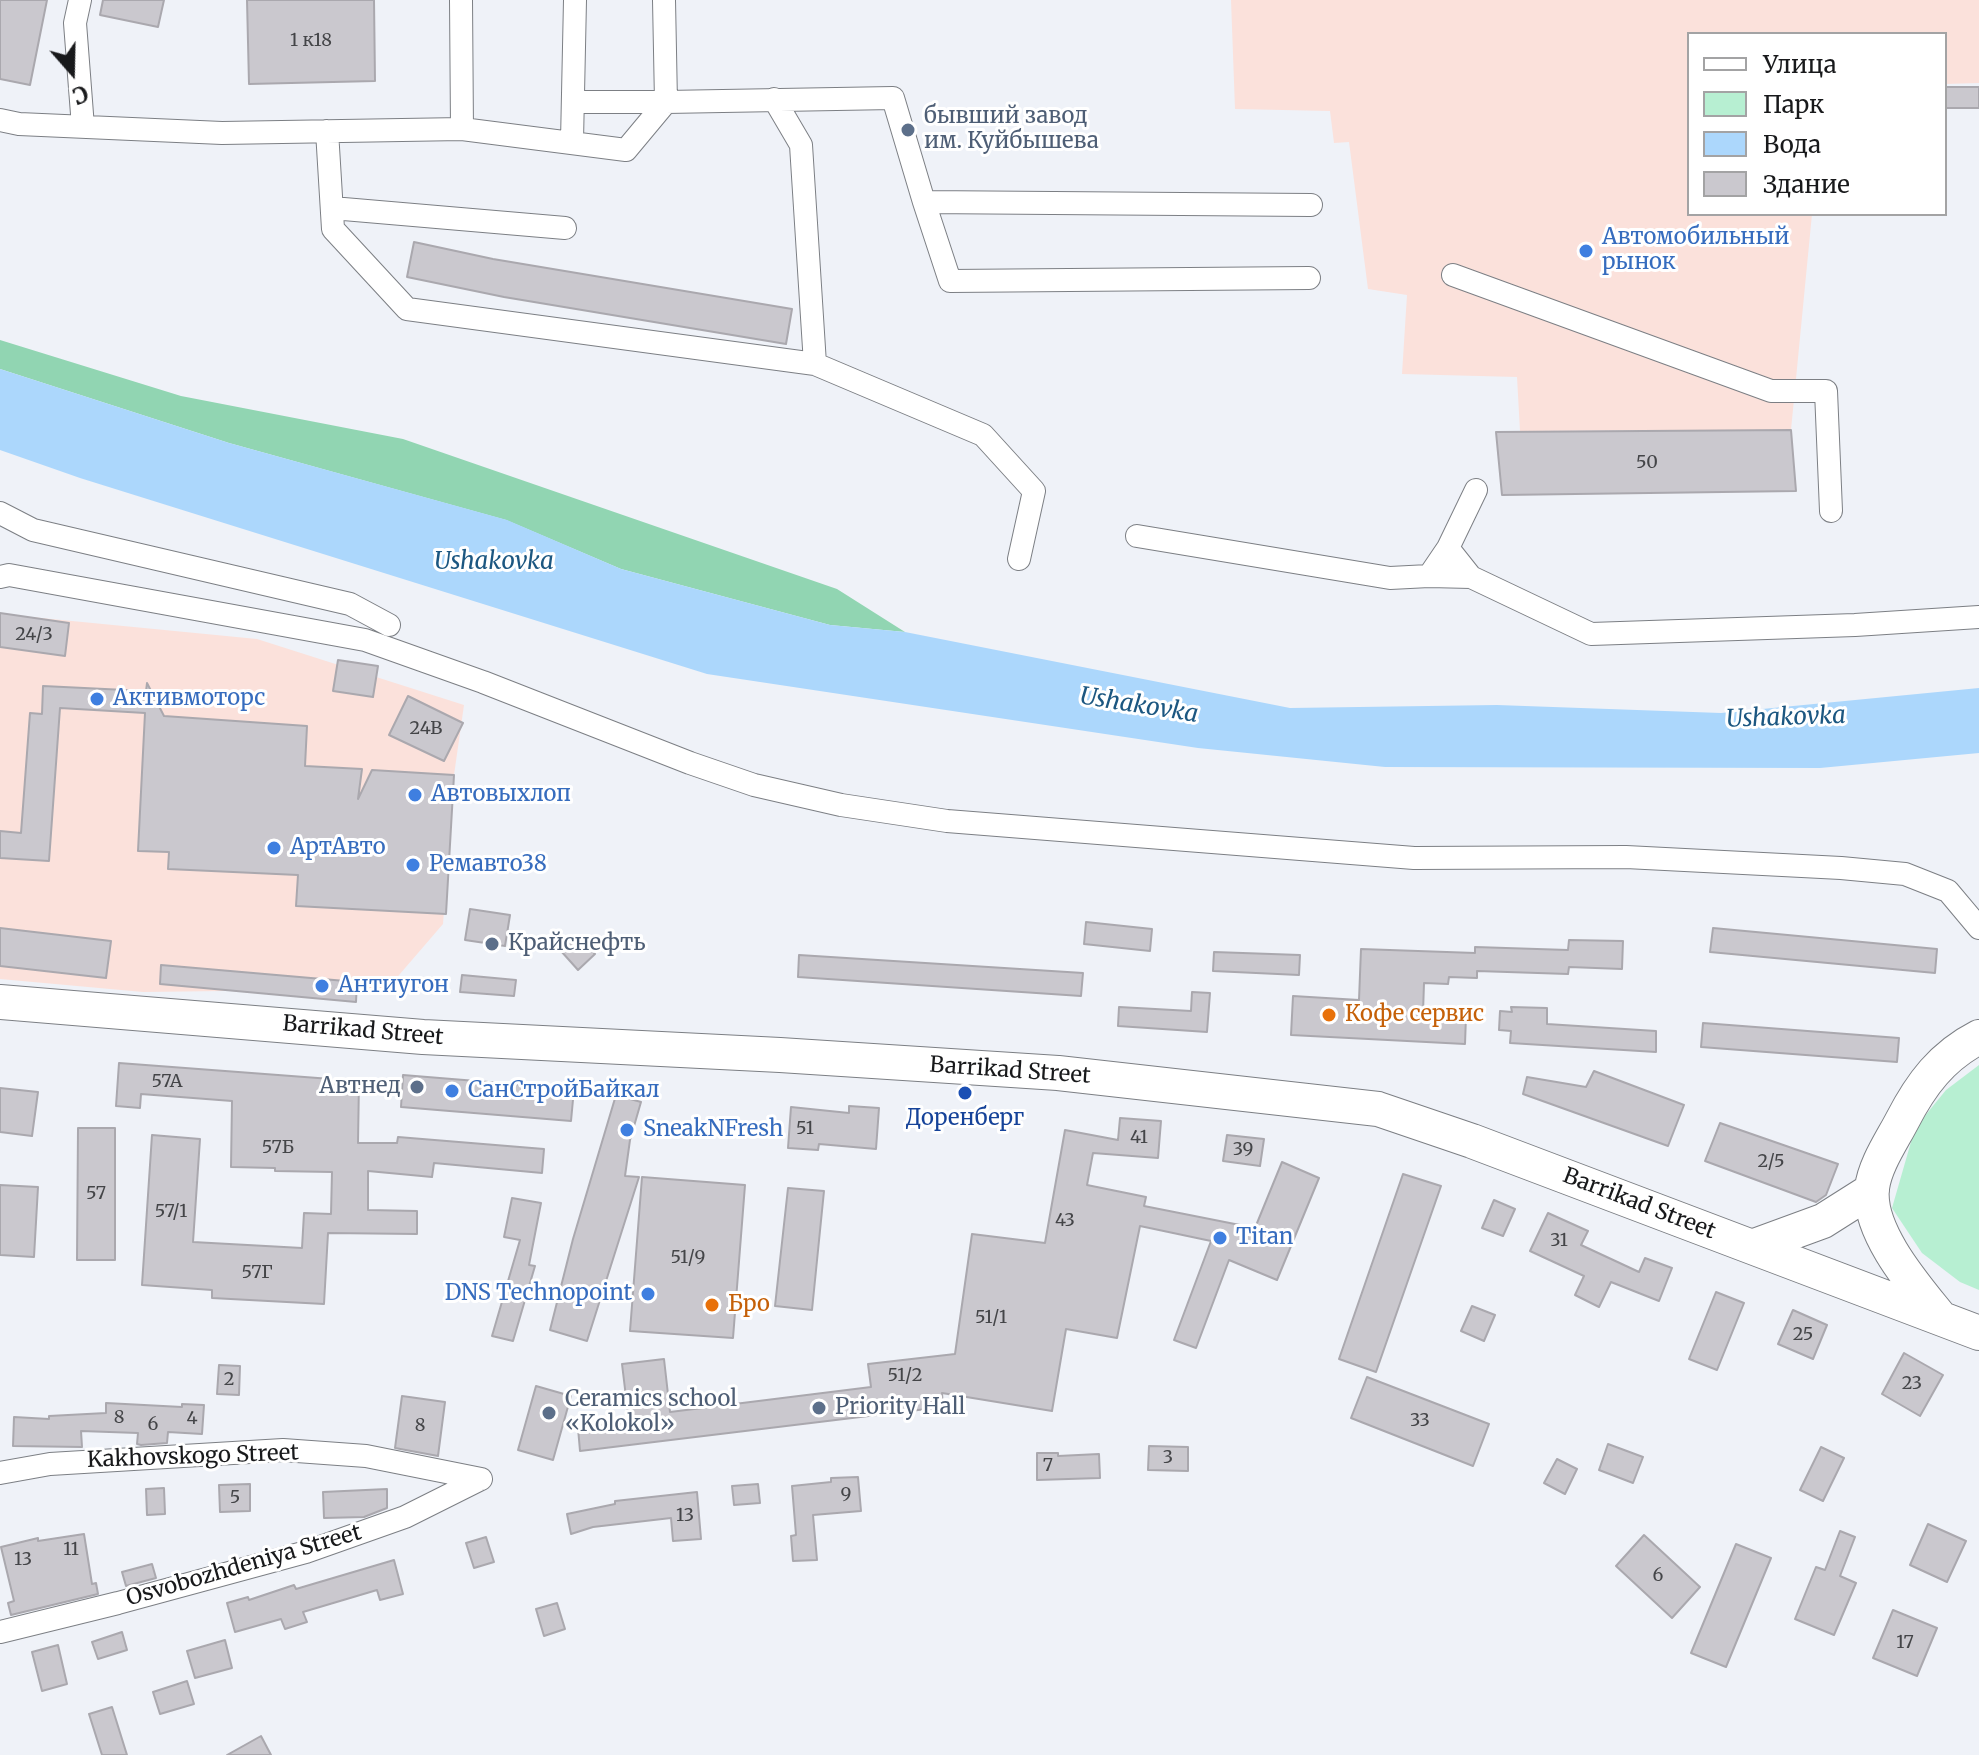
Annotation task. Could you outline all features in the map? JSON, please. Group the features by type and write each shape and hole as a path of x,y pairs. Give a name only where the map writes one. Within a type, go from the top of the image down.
{"main road":[{"name":"Barrikad Street","path":"0,1002 423,1037 1058,1073 1378,1109 1472,1141 1979,1333"},
{"path":"1939,1316 1910,1281 1885,1239 1872,1190 1879,1167 1930,1074 1963,1045 1979,1037"},
{"path":"1752,1247 1823,1221 1872,1190"}],"street":[{"path":"80,0 75,23 83,127"},
{"path":"461,0 462,129"},
{"path":"572,141 575,0"},
{"path":"0,120 19,124 222,133 462,129 626,150 666,102 664,0"},
{"path":"573,102 893,98 950,281 1309,278"},
{"path":"774,99 801,145 815,364"},
{"path":"327,131 333,229 407,309 815,364 983,435 1034,491 1019,559"},
{"path":"924,202 1311,205"},
{"path":"332,208 565,228"},
{"path":"1460,277 1771,391 1826,391 1831,511"},
{"path":"1429,576 1448,548 1476,490"},
{"path":"0,513 33,530 350,604 389,625"},
{"path":"1137,536 1390,578 1471,577 1591,634 1855,625 1979,617"},
{"path":"1448,548 1471,577"},
{"path":"0,577 9,575 125,594 365,640 483,682 690,763 754,785 841,805 947,821 1414,858 1626,857 1905,874 1948,891 1979,928"},
{"name":"Kakhovskogo Street","path":"0,1473 50,1464 283,1450 366,1456 481,1479"},
{"name":"Osvobozhdeniya Street","path":"0,1632 306,1552 405,1517 481,1479"}],"shaded area":[{"name":"Автомобильный рынок","path":"1231,0 1979,0 1979,83 1947,84 1947,32 1687,32 1687,216 1812,216 1791,430 1520,431 1517,377 1402,374 1407,295 1368,289 1349,142 1334,143 1330,111 1235,109"},
{"path":"0,614 257,639 464,705 454,775 443,924 387,989 143,992 0,979"}],"green space":[{"path":"0,340 181,396 403,439 837,589 905,632 830,625 621,569 506,520 229,443 0,369"},
{"path":"1979,1065 1979,1290 1960,1282 1922,1253 1892,1208 1915,1128 1946,1090"}],"water":[{"name":"Ushakovka","path":"0,369 229,443 507,520 621,569 830,625 905,632 1290,708 1497,705 1721,713 1979,688 1979,753 1820,768 1385,767 1198,748 707,674 80,478 0,450"}],"building":[{"path":"0,0 47,0 30,85 0,79"},
{"path":"103,0 164,0 158,27 100,15"},
{"path":"247,0 374,0 375,81 249,84"},
{"path":"1947,87 1979,87 1979,108 1947,108"},
{"path":"414,242 493,259 792,309 786,344 504,297 407,277"},
{"path":"1791,430 1796,491 1502,495 1496,432"},
{"path":"0,613 69,623 65,656 0,647"},
{"path":"338,660 378,666 373,697 333,691"},
{"path":"147,683 164,716 307,726 305,766 362,769 358,799 372,770 454,775 446,914 296,906 298,875 168,869 169,852 138,851 145,713 60,708 49,861 0,858 0,831 21,833 30,713 42,714 43,686 146,691"},
{"path":"408,696 463,723 444,761 389,735"},
{"path":"470,909 510,915 505,946 465,940"},
{"path":"1086,922 1152,929 1150,951 1084,944"},
{"path":"0,928 111,941 106,978 0,966"},
{"path":"1713,928 1937,949 1935,973 1710,952"},
{"path":"578,936 595,954 578,970 561,951"},
{"path":"1569,940 1623,941 1622,969 1569,967 1568,974 1477,971 1477,978 1449,977 1448,984 1424,983 1423,1013 1466,1016 1465,1044 1291,1035 1293,996 1359,1000 1361,949 1475,953 1475,947 1568,950"},
{"path":"1214,952 1300,955 1299,975 1213,971"},
{"path":"799,955 1083,973 1081,996 798,977"},
{"path":"161,965 357,982 356,1002 160,984"},
{"path":"462,975 516,980 514,996 460,992"},
{"path":"1192,992 1210,993 1207,1032 1118,1026 1119,1007 1191,1011"},
{"path":"1511,1007 1547,1008 1547,1024 1656,1031 1656,1052 1510,1043 1511,1031 1499,1030 1500,1011 1512,1012"},
{"path":"1703,1023 1899,1038 1897,1062 1701,1047"},
{"path":"119,1063 359,1081 358,1143 397,1143 398,1137 544,1149 542,1173 434,1163 432,1177 368,1171 368,1210 417,1211 417,1234 328,1233 324,1304 212,1298 212,1290 142,1285 152,1135 200,1139 193,1242 302,1248 304,1213 331,1214 332,1172 231,1167 232,1101 141,1094 140,1108 116,1106"},
{"path":"1594,1071 1684,1105 1668,1146 1523,1094 1527,1077 1586,1087"},
{"path":"403,1075 574,1089 571,1121 401,1107"},
{"path":"0,1088 38,1092 32,1136 0,1132"},
{"path":"616,1095 641,1102 630,1140 625,1176 639,1177 587,1341 550,1330 573,1239"},
{"path":"849,1106 879,1108 876,1149 819,1144 818,1150 788,1148 791,1107 849,1113"},
{"path":"1120,1118 1161,1121 1158,1158 1093,1153 1087,1185 1146,1197 1144,1206 1255,1228 1282,1162 1319,1178 1277,1280 1229,1260 1196,1348 1174,1340 1211,1241 1140,1226 1117,1338 1066,1329 1052,1411 942,1393 943,1407 580,1451 578,1428 629,1422 622,1364 664,1359 670,1412 871,1387 868,1364 955,1354 972,1234 1045,1243 1065,1130 1118,1140"},
{"path":"1720,1123 1838,1164 1826,1195 1816,1202 1705,1161"},
{"path":"78,1128 115,1128 115,1260 77,1260"},
{"path":"1227,1135 1264,1139 1260,1166 1223,1161"},
{"path":"1403,1174 1441,1186 1376,1372 1339,1359"},
{"path":"642,1177 745,1185 733,1338 630,1331"},
{"path":"0,1185 38,1187 34,1257 0,1255"},
{"path":"788,1188 824,1191 812,1310 775,1306"},
{"path":"512,1198 541,1203 529,1265 535,1266 513,1341 492,1336 520,1240 504,1237"},
{"path":"1494,1200 1515,1209 1503,1236 1482,1228"},
{"path":"1548,1213 1588,1231 1581,1245 1639,1272 1645,1258 1672,1268 1659,1301 1611,1282 1599,1307 1575,1295 1584,1276 1530,1251"},
{"path":"1716,1292 1744,1303 1717,1370 1689,1359"},
{"path":"1472,1306 1495,1315 1484,1341 1461,1331"},
{"path":"1793,1310 1827,1325 1813,1359 1778,1344"},
{"path":"1904,1353 1943,1375 1920,1416 1882,1394"},
{"path":"219,1365 240,1366 239,1395 217,1394"},
{"path":"1367,1377 1489,1424 1473,1466 1351,1418"},
{"path":"536,1386 571,1396 553,1460 518,1450"},
{"path":"402,1396 445,1402 438,1456 395,1448"},
{"path":"106,1403 182,1407 182,1404 204,1405 202,1434 168,1432 167,1443 141,1445 137,1444 138,1433 81,1431 82,1447 13,1446 14,1417 49,1419 49,1416 106,1413"},
{"path":"1608,1444 1643,1457 1633,1483 1599,1470"},
{"path":"1149,1446 1188,1447 1188,1471 1148,1470"},
{"path":"1821,1447 1844,1458 1823,1501 1800,1490"},
{"path":"1037,1453 1058,1453 1058,1456 1099,1454 1100,1478 1037,1480"},
{"path":"1557,1459 1577,1469 1565,1494 1544,1483"},
{"path":"858,1477 861,1511 813,1515 817,1560 793,1561 791,1536 796,1535 792,1486 831,1482 831,1478"},
{"path":"250,1484 250,1511 220,1512 219,1485"},
{"path":"758,1484 760,1503 734,1505 732,1486"},
{"path":"164,1488 165,1514 147,1515 146,1489"},
{"path":"387,1489 387,1508 364,1517 324,1518 323,1492"},
{"path":"697,1492 701,1539 673,1541 671,1518 593,1527 571,1534 567,1514 615,1504 615,1501"},
{"path":"1928,1524 1966,1541 1947,1582 1910,1565"},
{"path":"1840,1531 1855,1537 1840,1576 1856,1583 1834,1635 1795,1619 1816,1567 1825,1570"},
{"path":"84,1534 92,1584 96,1583 98,1594 11,1615 8,1603 14,1601 1,1547 38,1538 38,1541"},
{"path":"1644,1535 1700,1587 1672,1618 1616,1566"},
{"path":"486,1537 494,1562 474,1568 466,1543"},
{"path":"1736,1544 1771,1558 1726,1667 1691,1653"},
{"path":"394,1560 403,1594 380,1600 377,1590 303,1612 307,1622 285,1629 281,1619 235,1632 227,1603 248,1597 249,1600 294,1585 296,1589"},
{"path":"152,1564 156,1578 126,1586 122,1572"},
{"path":"557,1603 565,1629 544,1636 536,1609"},
{"path":"1893,1610 1937,1628 1917,1676 1873,1658"},
{"path":"122,1632 127,1650 98,1659 92,1642"},
{"path":"225,1640 232,1668 195,1678 187,1651"},
{"path":"58,1645 67,1684 42,1691 32,1652"},
{"path":"187,1681 194,1704 160,1714 153,1692"},
{"path":"112,1707 127,1755 102,1755 89,1714"},
{"path":"261,1736 271,1755 227,1755"}],"place":[{"name":"бывший завод им. Куйбышева","path":"908,130"},
{"name":"Автомобильный рынок","path":"1586,251"},
{"name":"Активмоторс","path":"97,699"},
{"name":"Автовыхлоп","path":"415,795"},
{"name":"АртАвто","path":"274,848"},
{"name":"Ремавто38","path":"413,865"},
{"name":"Крайснефть","path":"492,944"},
{"name":"Антиугон","path":"322,986"},
{"name":"Кофе сервис","path":"1329,1015"},
{"name":"Автнед","path":"417,1087"},
{"name":"СанСтройБайкал","path":"452,1091"},
{"name":"Доренберг","path":"965,1093"},
{"name":"SneakNFresh","path":"627,1130"},
{"name":"Titan","path":"1220,1238"},
{"name":"DNS Technopoint","path":"648,1294"},
{"name":"Бро","path":"712,1305"},
{"name":"Priority Hall","path":"819,1408"},
{"name":"Ceramics school «Kolokol»","path":"549,1413"}]}
